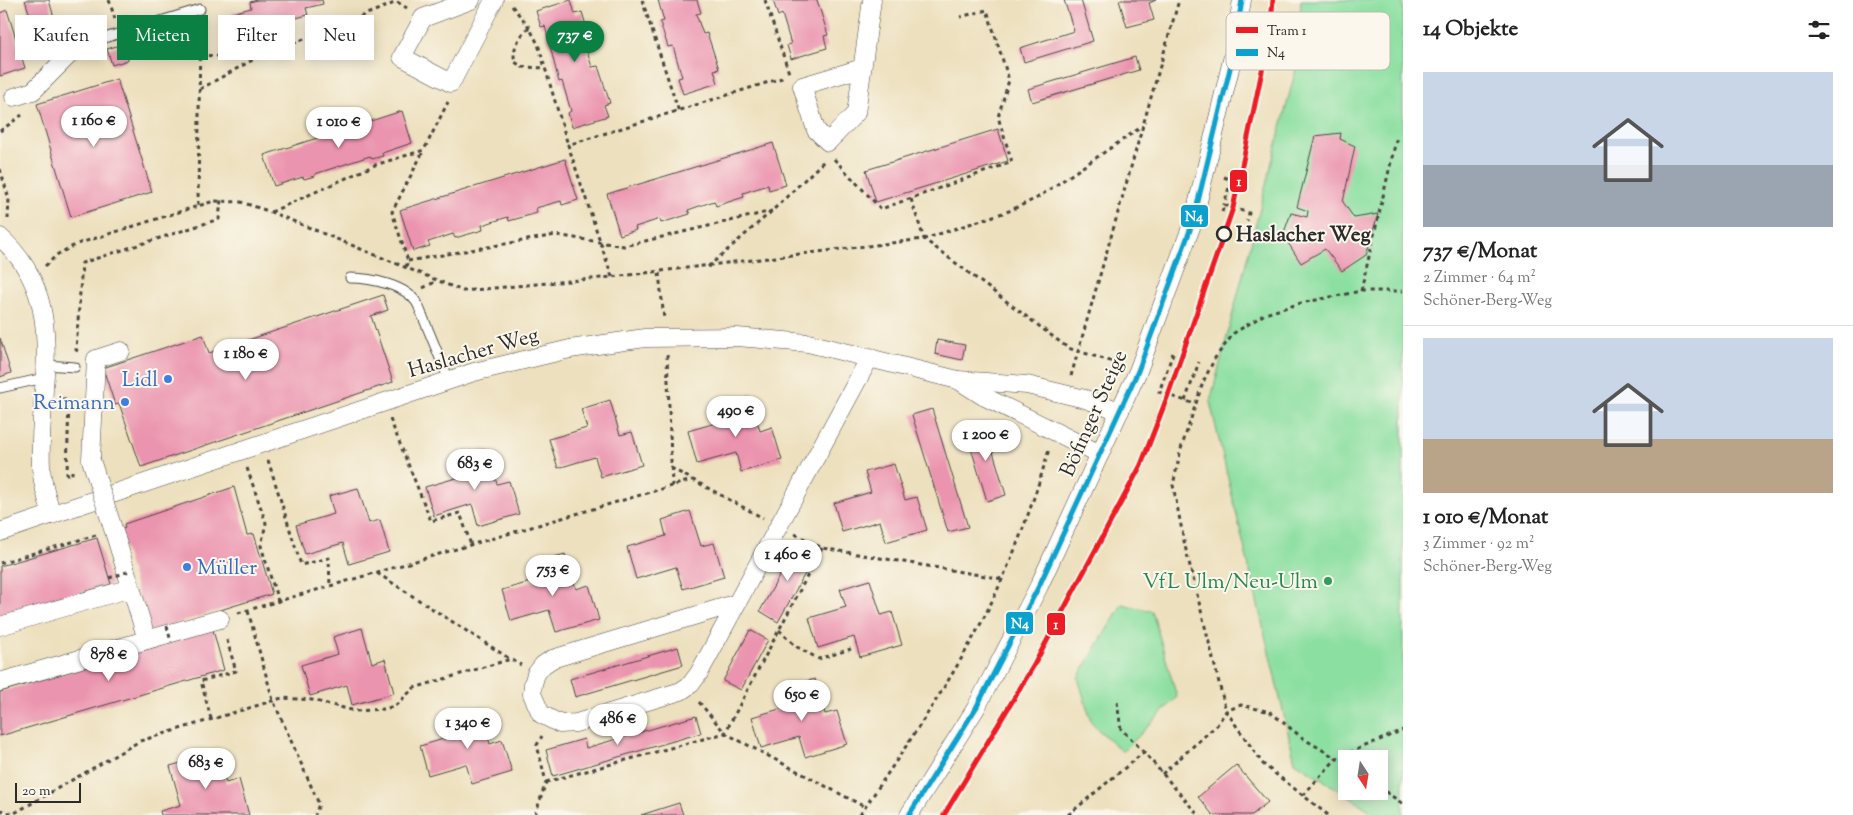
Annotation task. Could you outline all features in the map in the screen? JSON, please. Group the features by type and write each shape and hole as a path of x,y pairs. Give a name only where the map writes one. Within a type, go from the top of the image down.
{"street":[{"path":"471,0 423,18 402,57 451,83 494,0"},
{"path":"862,68 872,0"},
{"path":"14,97 33,91 64,60"},
{"name":"Böfinger Steige","path":"910,815 976,708 1039,586 1120,411 1149,342 1193,222 1230,70"},
{"path":"2,242 20,259 32,279 45,324 41,465 45,491 52,514"},
{"name":"Haslacher Weg","path":"0,532 449,380 497,366 570,349 665,337 760,338 822,346 958,380 1014,383 1065,394 1120,411"},
{"path":"121,351 96,359 90,460 109,536 131,580 147,640"},
{"path":"737,603 557,657 543,665 536,674 532,689 534,700 542,714 550,720 565,724 576,723 667,696 687,688 698,673 737,603 870,357"},
{"name":"Haslacher Weg","path":"958,380 983,396 1100,454"},
{"path":"0,626 131,580"},
{"path":"0,682 220,619"}],"lane":[{"path":"107,37 200,9"},
{"path":"350,278 381,283 412,297 418,305 449,380"},
{"path":"0,388 45,372 75,367"}],"path":[{"path":"295,43 403,0"},
{"path":"507,0 529,27 538,44 568,145 612,277"},
{"path":"642,0 678,112"},
{"path":"568,145 790,76 765,0"},
{"path":"1065,394 1179,0"},
{"path":"398,2 423,18"},
{"path":"200,9 200,15"},
{"path":"707,267 772,211 831,155 881,209 1012,162 998,117 1009,80 987,10 960,17"},
{"path":"529,27 520,37 514,54 515,62 522,67 545,68"},
{"path":"198,205 200,60"},
{"path":"200,89 252,60"},
{"path":"406,267 408,261 392,212 452,94 451,83"},
{"path":"32,279 68,248 198,205 222,200 241,202 271,212 463,291 659,273 924,239 1009,211 1037,198 1143,126"},
{"path":"1361,291 1397,136"},
{"path":"271,212 375,165 424,150"},
{"path":"0,169 9,199 2,242"},
{"path":"1222,212 1231,180 1224,178"},
{"path":"911,199 924,239 1068,348 1078,352"},
{"path":"76,350 82,263 219,219 222,200"},
{"path":"1224,205 1249,213 1247,222"},
{"path":"408,261 556,235 624,246 772,211"},
{"path":"659,273 665,337 672,486"},
{"path":"1328,815 1263,764 1226,711 1185,546 1173,485 1181,449 1203,382 1223,347 1234,333 1249,323 1282,307 1361,291 1403,291"},
{"path":"1173,353 1159,392 1195,404"},
{"path":"1185,401 1199,362"},
{"path":"383,402 431,521 460,513 471,545"},
{"path":"860,815 967,649 1003,579 1037,488 1054,431"},
{"path":"262,444 301,565 328,558 330,586"},
{"path":"241,451 266,523 261,546 278,601"},
{"path":"68,457 67,474 72,474"},
{"path":"671,468 822,548 1003,579"},
{"path":"211,719 201,680 236,671 220,619 692,480"},
{"path":"0,563 109,536"},
{"path":"378,573 511,660 536,674"},
{"path":"109,578 131,580"},
{"path":"248,611 273,700 320,804 316,815"},
{"path":"167,626 171,642"},
{"path":"779,630 797,647 819,659 850,649"},
{"path":"0,810 12,814 140,741 273,700 302,699 351,710 375,711 396,705 414,688 511,660"},
{"path":"687,688 725,733 865,808"},
{"path":"1117,702 1121,729 1144,752 1198,815"},
{"path":"1162,774 1217,726 1226,711 1241,704 1270,712 1304,739 1337,758"},
{"path":"535,815 546,782 537,745 550,720"},
{"path":"1303,795 1337,758 1403,730"},
{"path":"1068,815 1144,752"},
{"path":"1388,793 1403,804"}],"green space":[{"name":"VfL Ulm/Neu-Ulm","path":"1301,0 1403,0 1403,815 1377,815 1354,800 1388,800 1388,750 1338,750 1338,790 1295,762 1210,402 1296,70 1390,70 1390,12 1300,12"},
{"path":"1122,604 1152,611 1177,697 1123,752 1092,724 1078,678"}],"building":[{"path":"25,0 49,0 53,15 30,15"},
{"path":"257,0 322,0 323,4 306,8 308,15 295,18 295,15 233,15 232,13 251,8 250,2"},
{"path":"571,0 575,14 582,12 592,46 586,48 592,67 598,66 610,103 604,105 608,116 572,127 568,113 571,111 562,81 559,82 545,26 541,27 536,11"},
{"path":"658,0 697,0 701,13 696,14 703,34 707,33 719,69 714,70 718,83 683,94 678,78 682,77 673,46 668,47 660,22 664,21"},
{"path":"773,0 817,0 828,35 824,36 827,48 791,59 787,45 791,44 782,14 778,16"},
{"path":"1064,0 1081,0 1093,41 1024,62 1020,48 1074,31"},
{"path":"1119,0 1156,0 1149,3 1154,20 1127,27"},
{"path":"7,10 15,36 15,60 23,60 25,68 0,76 0,13"},
{"path":"117,46 117,60 128,60 112,65 107,49"},
{"path":"1135,57 1139,70 1032,102 1028,89"},
{"path":"117,79 152,192 71,217 37,104"},
{"path":"402,111 412,143 382,153 383,156 372,159 370,156 315,174 315,176 304,179 303,177 274,186 264,155"},
{"path":"998,129 1008,161 876,202 866,170"},
{"path":"1341,133 1340,139 1355,146 1343,202 1354,218 1378,214 1366,255 1342,271 1325,249 1301,263 1283,235 1291,213 1307,217 1308,211 1297,207 1315,136"},
{"path":"773,143 786,185 769,190 768,185 743,193 744,197 716,206 714,201 688,210 690,214 661,223 660,219 635,227 636,230 620,235 607,194"},
{"path":"565,159 578,200 562,205 561,201 536,208 537,213 509,221 508,217 482,225 483,230 455,238 453,234 428,242 430,246 413,251 400,210"},
{"path":"383,295 388,310 371,316 393,382 141,467 119,403 115,405 103,368 203,335 209,353"},
{"path":"0,338 11,373 0,377"},
{"path":"937,340 965,345 962,360 935,354"},
{"path":"750,397 760,431 772,427 782,460 741,472 736,453 697,464 688,431 726,420 721,405"},
{"path":"610,400 620,435 632,432 642,465 601,477 595,457 558,468 549,439 587,428 581,409"},
{"path":"932,409 968,527 948,532 912,415"},
{"path":"984,422 1006,495 987,501 965,428"},
{"path":"486,449 497,484 509,481 519,514 478,526 472,504 434,516 425,487 463,476 457,458"},
{"path":"894,464 905,500 917,497 927,530 886,542 880,521 842,532 834,503 871,492 865,472"},
{"path":"234,487 247,535 254,534 272,594 149,632 119,530 125,528 124,524"},
{"path":"358,488 369,523 380,520 389,552 349,564 343,543 305,554 296,525 334,514 329,496"},
{"path":"690,511 701,546 714,543 724,577 683,589 676,567 636,579 627,547 666,536 662,520"},
{"path":"97,538 111,584 0,617 0,566"},
{"path":"798,542 817,552 778,622 760,611"},
{"path":"565,554 576,589 589,585 599,620 556,632 549,610 511,621 502,590 541,579 536,562"},
{"path":"870,580 881,615 892,612 902,645 860,657 854,637 818,648 809,618 846,607 840,589"},
{"path":"362,628 372,663 385,659 394,693 352,705 347,685 310,696 301,665 338,654 333,637"},
{"path":"213,630 224,670 0,736 0,692"},
{"path":"750,630 768,640 741,690 723,681"},
{"path":"678,647 683,665 575,697 570,679"},
{"path":"815,679 825,714 837,711 847,744 805,757 799,737 761,748 752,717 790,706 785,687"},
{"path":"480,709 490,744 502,740 512,772 472,784 466,764 428,775 420,746 457,735 451,717"},
{"path":"696,716 701,733 553,776 546,750 584,739 586,748"},
{"path":"217,753 226,783 239,779 249,815 161,815 160,811 181,805 170,766"},
{"path":"1236,765 1268,802 1252,815 1213,815 1198,797"},
{"path":"679,803 683,815 641,815"}],"tram line":[{"name":"1","path":"1272,12 1273,0"},
{"name":"1","path":"944,815 1034,665 1141,465 1168,395 1233,208 1262,70"}],"transit line":[{"name":"N4","path":"1240,12 1242,0"},
{"name":"N4","path":"909,815 976,708 1039,586 1138,371 1193,222 1230,70"}],"place":[{"name":"Haslacher Weg","path":"1224,234"},
{"name":"Lidl","path":"168,379"},
{"name":"Reimann","path":"125,402"},
{"name":"Müller","path":"187,567"},
{"name":"VfL Ulm/Neu-Ulm","path":"1328,581"}]}
